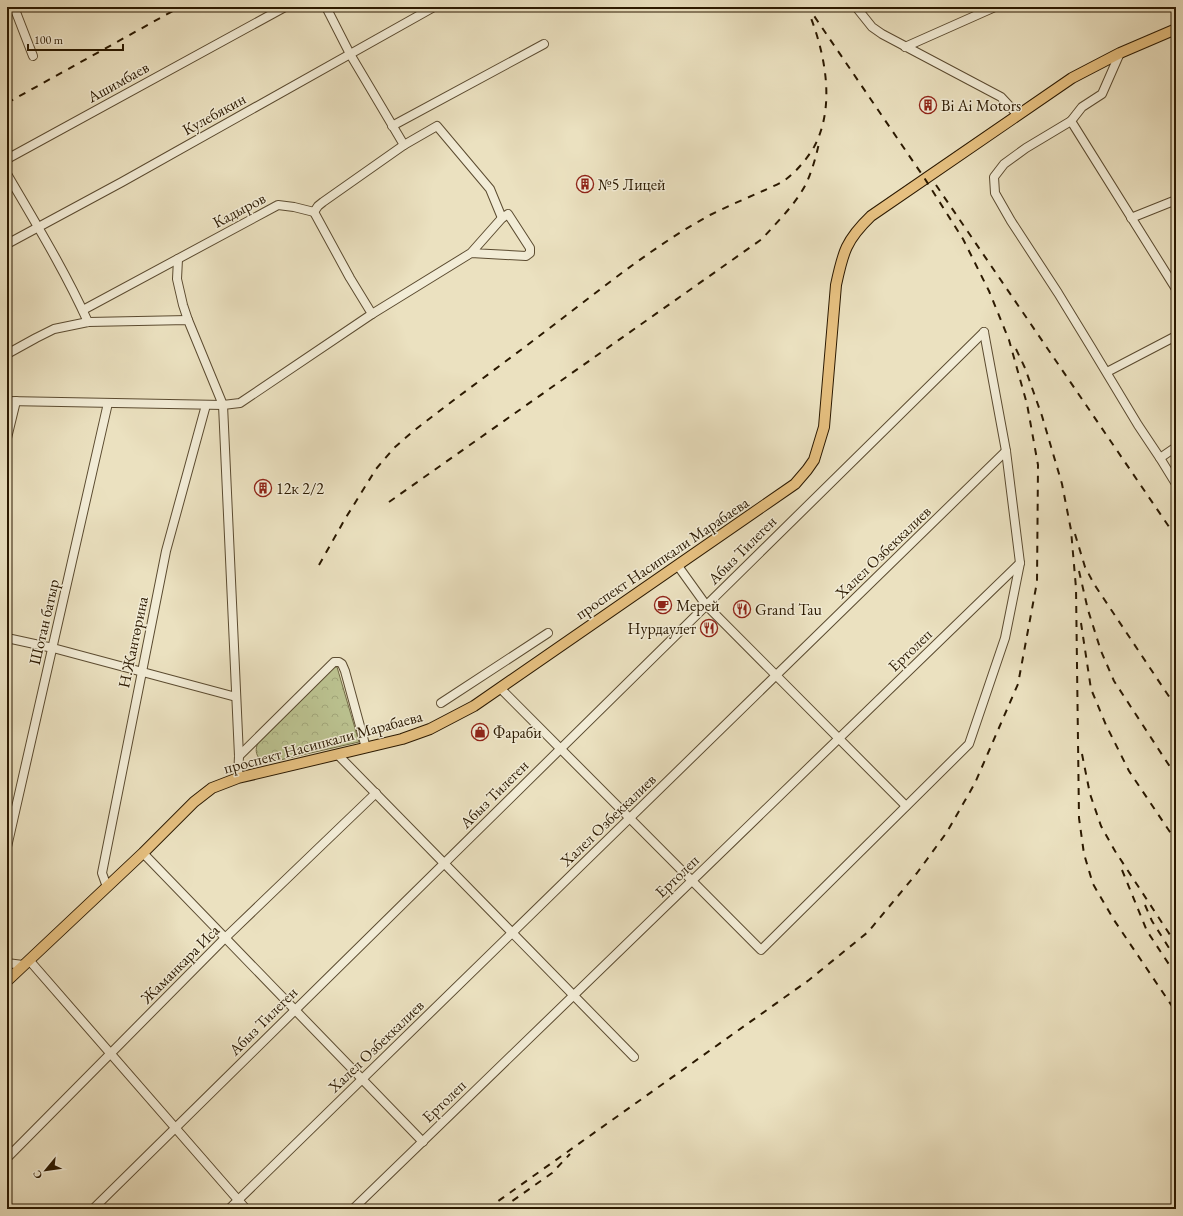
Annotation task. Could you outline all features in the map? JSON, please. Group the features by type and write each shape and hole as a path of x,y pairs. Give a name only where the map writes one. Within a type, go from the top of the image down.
{"main road":[{"name":"проспект Насипкали Марабаева","path":"7,981 143,853 203,794 223,782 402,739 430,730 474,706 795,484 808,470 814,460 824,428 836,285 841,262 848,244 857,230 871,216 1072,78 1120,53 1176,29"}],"street":[{"path":"14,7 33,56"},
{"name":"Ашимбаев","path":"7,159 284,7"},
{"path":"326,7 350,54 404,145"},
{"name":"Кулебякин","path":"7,244 122,182 434,7"},
{"path":"856,7 872,27 882,34 1001,97 1018,114"},
{"path":"905,46 995,7"},
{"path":"392,126 544,44"},
{"path":"1120,53 1102,94 1082,107 1071,121 1026,148 1004,164 994,177 995,193 1011,221 1058,292 1107,372 1114,387 1176,484"},
{"path":"1071,121 1176,289"},
{"path":"372,314 350,278 314,212 323,202 404,145 437,126 490,189 502,218"},
{"path":"7,174 38,227 88,322"},
{"path":"1131,218 1176,200"},
{"name":"Кадыров","path":"83,310 278,205 314,212"},
{"path":"7,401 206,405 240,403 372,314 471,253 502,218 508,214 530,248 530,253 526,256 471,253"},
{"path":"178,259 177,279 183,305 223,405 239,756 238,778"},
{"path":"7,354 54,329 88,322 188,320"},
{"name":"Абыз Тилеген","path":"93,1209 984,332 1006,452"},
{"path":"1107,372 1176,336"},
{"path":"7,438 16,401"},
{"name":"Шотан батыр","path":"7,847 108,403"},
{"name":"Н.Жантөрина","path":"106,887 102,873 166,551 206,405"},
{"path":"1160,458 1176,447"},
{"path":"500,688 760,950 968,744 1005,638 1020,563 1006,452"},
{"name":"Халел Озбеккалиев","path":"229,1209 1006,452"},
{"name":"Ертолеп","path":"353,1209 1020,563"},
{"path":"678,566 706,605 906,806"},
{"path":"441,703 548,633"},
{"path":"7,638 52,648 236,697"},
{"path":"239,756 334,662 342,664 345,671 366,748"},
{"path":"338,755 512,933 551,970 573,996 634,1057"},
{"name":"Жаманкара Иса","path":"7,1158 226,938 376,794"},
{"path":"143,853 423,1142"},
{"path":"7,963 26,962 111,1054 246,1209"}],"green space":[{"path":"335,667 337,667 359,742 271,762 266,762 259,758 256,748 260,740"}],"railway":[{"path":"7,103 180,7"},
{"path":"487,1209 809,980 868,932 917,873 947,832 975,783 1018,684 1037,582 1038,465 1027,404 1009,340 989,291 963,239 925,179 808,7"},
{"path":"319,565 376,469 394,448 411,433 670,239 710,215 783,181 801,165 814,147 821,132 826,100 824,66 821,50 811,18"},
{"path":"389,502 762,239 786,213 802,192 812,169 819,143"},
{"path":"936,185 1176,537"},
{"path":"1016,349 1025,368 1042,416 1062,484 1071,530 1076,588 1079,818 1084,854 1093,884 1114,920 1176,1012"},
{"path":"1075,534 1085,567 1094,584 1176,707"},
{"path":"1079,571 1088,610 1101,651 1114,681 1176,776"},
{"path":"1081,623 1091,689 1106,725 1129,771 1176,841"},
{"path":"1082,754 1090,794 1101,826 1115,851 1176,944"},
{"path":"1122,870 1147,931 1176,975"},
{"path":"1145,905 1152,921 1176,959"},
{"path":"501,1209 552,1173 570,1154"}],"place":[{"name":"Bi Ai Motors","path":"928,105"},
{"name":"№5 Лицей","path":"585,184"},
{"name":"12к 2/2","path":"263,488"},
{"name":"Мерей","path":"663,605"},
{"name":"Grand Tau","path":"742,609"},
{"name":"Нурдаулет","path":"709,628"},
{"name":"Фараби","path":"480,732"}]}
